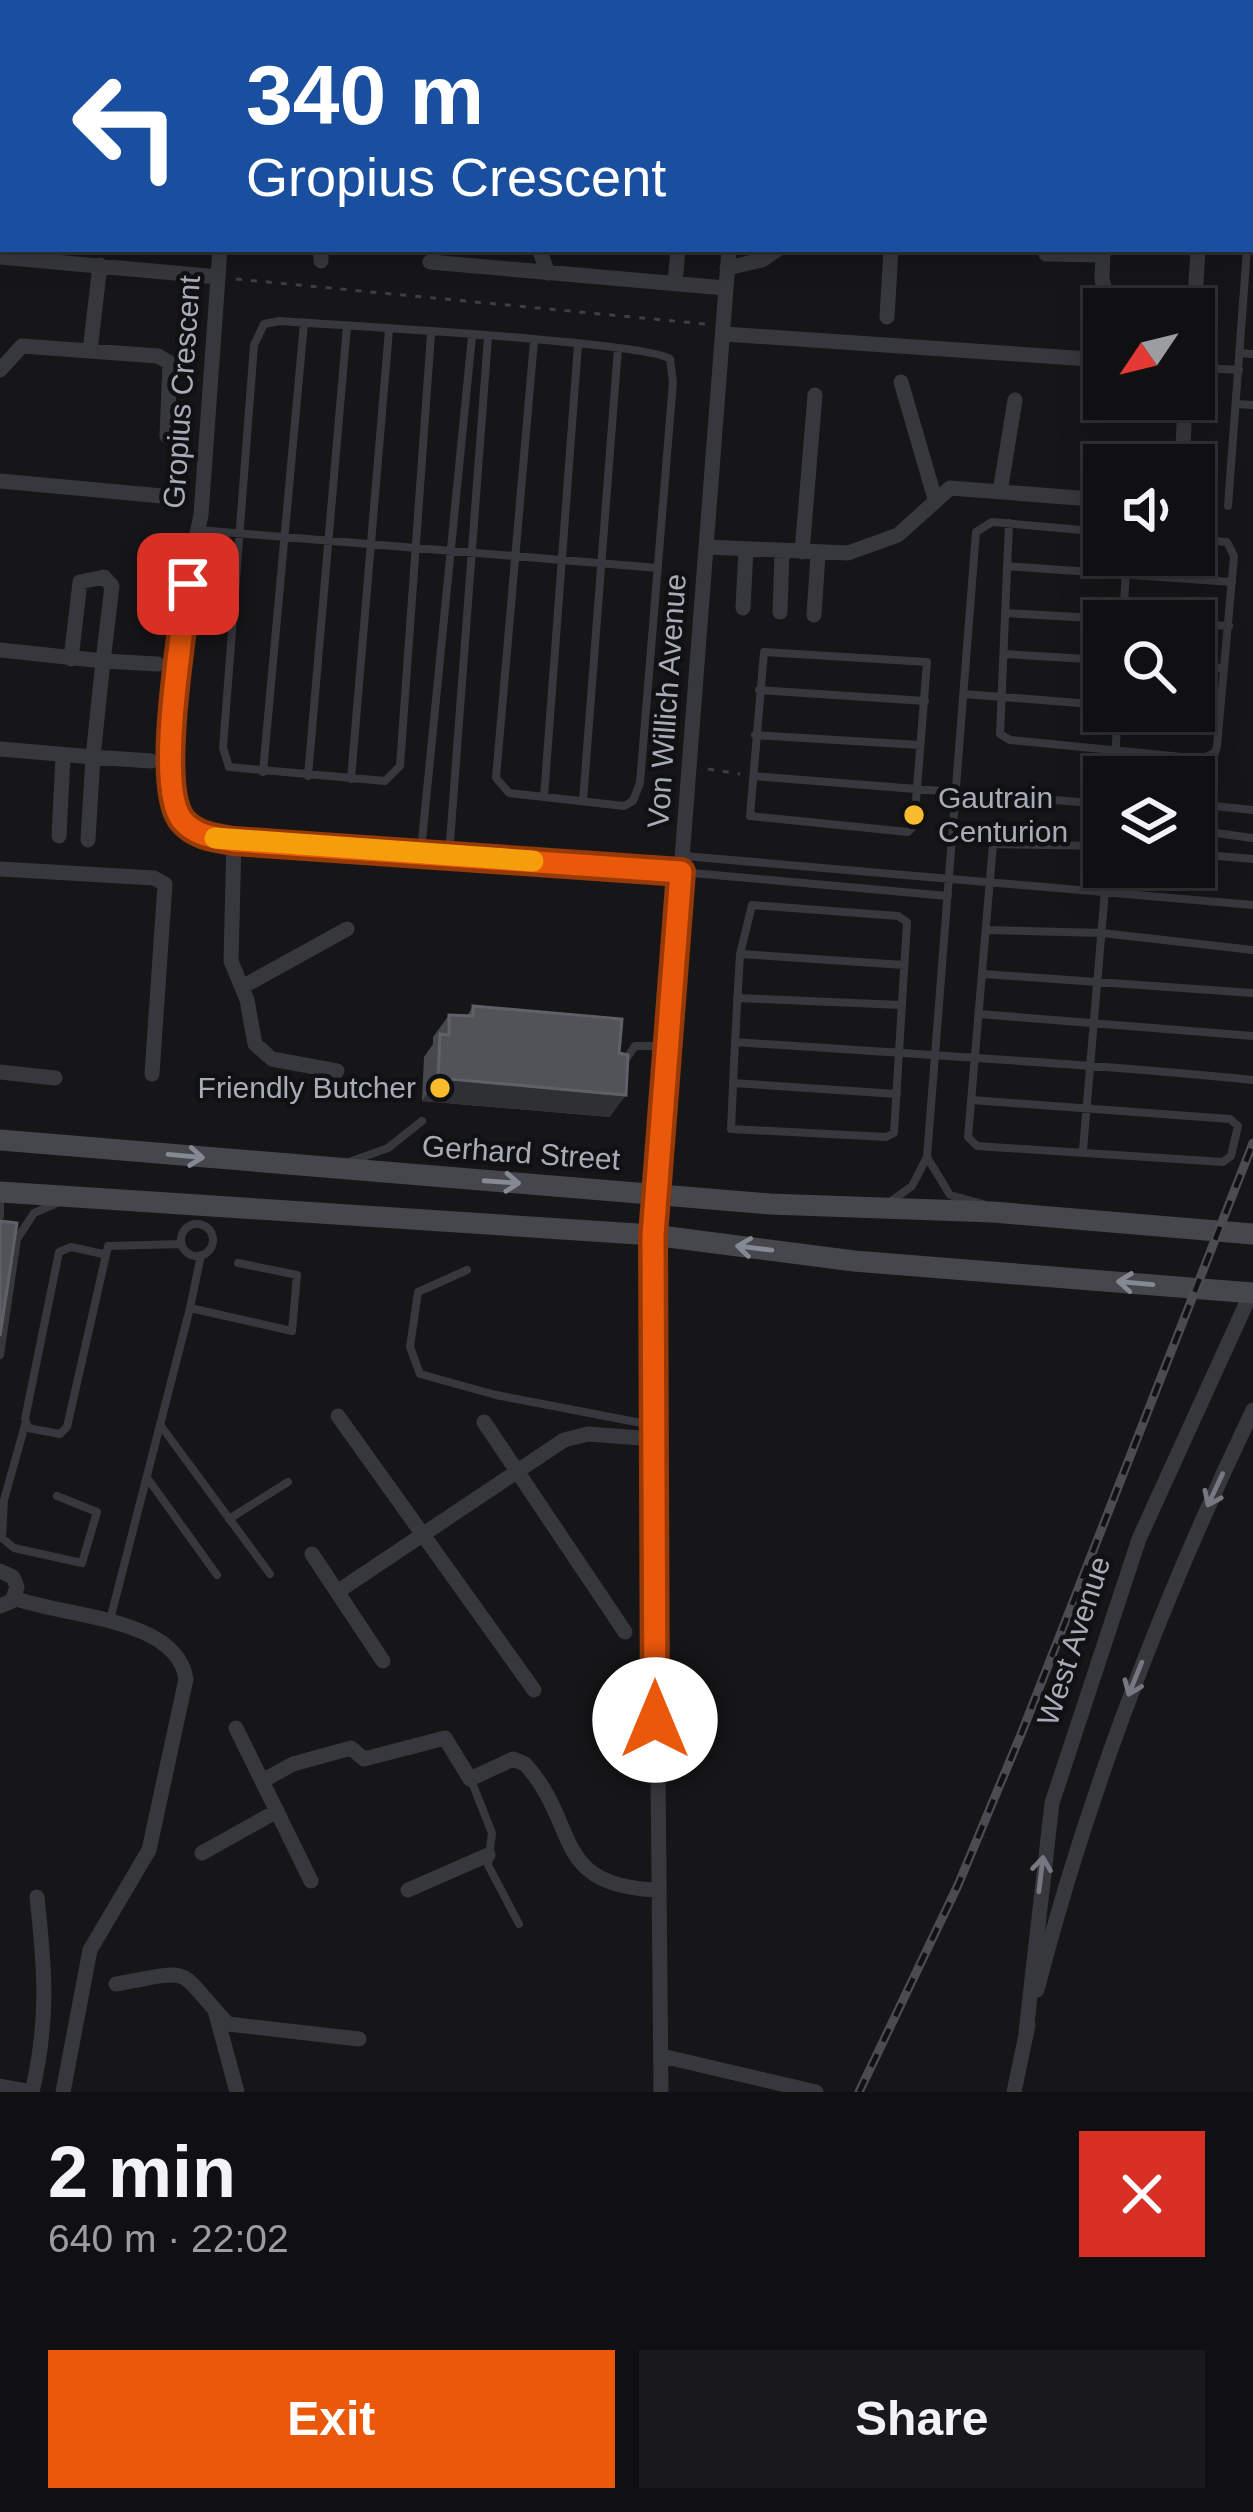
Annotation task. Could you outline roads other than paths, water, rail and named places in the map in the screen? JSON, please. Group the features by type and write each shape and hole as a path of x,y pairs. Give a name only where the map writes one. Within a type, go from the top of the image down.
{"street":[{"name":"Gropius Crescent","path":"220,252 198,530 180,667 172,794 176,811 191,829 234,841 682,864"},
{"path":"540,252 548,273"},
{"path":"675,284 678,252"},
{"name":"Von Willich Avenue","path":"661,2092 653,1235 729,252"},
{"path":"727,268 769,258 775,252"},
{"path":"887,316 891,252"},
{"path":"1046,254 1103,252 1105,288"},
{"path":"1196,288 1198,252"},
{"path":"0,256 70,256 100,266 218,277"},
{"path":"430,262 725,288"},
{"path":"90,352 100,266"},
{"path":"724,330 1083,359"},
{"path":"0,370 20,347 158,356 170,363 167,436"},
{"path":"901,382 935,500"},
{"path":"814,395 810,553 814,614"},
{"path":"1000,492 1016,400"},
{"path":"1183,444 1184,424"},
{"path":"0,481 162,496"},
{"path":"706,547 836,555 889,540 950,488 1083,498"},
{"path":"743,608 746,549"},
{"path":"780,612 782,550"},
{"path":"71,658 80,583 104,577 112,586 88,840"},
{"path":"0,650 158,664"},
{"path":"0,749 151,761"},
{"path":"59,836 63,756"},
{"path":"234,841 231,961 261,1052 337,1071"},
{"path":"0,869 154,878 166,884 152,1074"},
{"path":"242,987 347,929"},
{"path":"0,1072 55,1078"},
{"name":"Gerhard Street","path":"0,1140 657,1193 1253,1234"},
{"path":"0,1192 653,1235 854,1261 1252,1292"},
{"path":"1213,1232 1253,1219"},
{"name":"West Avenue","path":"1026,2032 1052,1803 1139,1539 1252,1292"},
{"name":"West Avenue","path":"1014,2092 1026,2032 1104,1760 1179,1570 1253,1410"},
{"path":"338,1416 534,1690"},
{"path":"484,1422 625,1632"},
{"path":"337,1592 572,1437 654,1432"},
{"path":"312,1554 382,1661"},
{"path":"0,1571 15,1580 7,1602 155,1633 178,1655 186,1679 148,1850 90,1950 65,2092"},
{"path":"236,1728 311,1881"},
{"path":"262,1781 293,1764 351,1748 364,1759 445,1738 470,1778 518,1759 533,1772 571,1848 601,1881 614,1888 657,1890"},
{"path":"202,1852 277,1811"},
{"path":"408,1890 488,1855"},
{"path":"0,2086 32,2092 42,2048 47,1992 37,1897"},
{"path":"116,1984 165,1972 182,1974 195,1981 228,2024 290,2027 317,2038 359,2039"},
{"path":"215,2010 238,2092"},
{"path":"662,2056 816,2092"}],"lane":[{"path":"1228,506 1247,252"},
{"path":"431,334 400,766 386,781 238,770 223,759 238,535 257,332 280,321 431,334 488,337 659,351 673,368 638,794 624,806 544,797 509,793 496,778 534,341"},
{"path":"263,772 304,323"},
{"path":"308,776 347,326"},
{"path":"351,779 389,330"},
{"path":"421,853 472,336"},
{"path":"449,855 488,337"},
{"path":"544,797 558,560 578,345"},
{"path":"584,801 618,348"},
{"path":"1240,353 1253,354"},
{"path":"1215,368 1239,370"},
{"path":"1237,404 1253,405"},
{"path":"880,1206 913,1186 927,1156 931,1055 976,532 986,523 1083,530"},
{"path":"1009,523 1000,734 1010,740 1115,750 1210,757 1217,746 1232,582 1230,544 1215,542"},
{"path":"198,530 658,568"},
{"path":"1007,566 1083,571"},
{"path":"1152,576 1232,582"},
{"path":"1005,613 1083,618"},
{"path":"1215,625 1229,626"},
{"path":"766,651 927,662 914,826 908,832 881,831 754,820 748,811 759,690 766,651"},
{"path":"1004,654 1083,659"},
{"path":"1215,667 1224,668"},
{"path":"759,690 925,701"},
{"path":"964,694 1083,703"},
{"path":"1215,716 1219,716"},
{"path":"1115,756 1116,732"},
{"path":"755,736 920,745"},
{"path":"754,776 1083,802"},
{"path":"1215,806 1253,810"},
{"path":"1215,833 1253,838"},
{"path":"972,1100 1230,1119 1238,1126 1228,1161 977,1146 968,1137 993,844 1083,846"},
{"path":"1215,856 1253,859"},
{"path":"682,864 1105,890 1253,905"},
{"path":"682,864 948,896"},
{"path":"1083,1150 1105,890"},
{"path":"752,905 903,918 894,1132 886,1137 733,1130 740,954 752,905"},
{"path":"986,930 1102,933 1253,950"},
{"path":"740,954 904,965"},
{"path":"983,974 1253,993"},
{"path":"737,998 901,1005"},
{"path":"979,1014 1253,1036"},
{"path":"735,1042 1092,1064 1253,1080"},
{"path":"623,1064 634,1046 668,1046"},
{"path":"733,1083 897,1094"},
{"path":"336,1166 376,1154 422,1121"},
{"path":"927,1156 950,1195 993,1213"},
{"path":"0,1355 16,1239 34,1213 73,1196"},
{"path":"0,1201 0,1216"},
{"path":"181,1201 193,1224 209,1230"},
{"path":"209,1230 248,1205"},
{"path":"193,1224 182,1234 182,1244 191,1255 201,1255"},
{"path":"0,1228 16,1239"},
{"path":"109,1623 201,1255 212,1245 209,1230"},
{"path":"57,1496 97,1512 82,1563 14,1548 2,1538 4,1500 26,1424 59,1252 71,1247 103,1254 120,1243 182,1244"},
{"path":"26,1424 60,1434 67,1427 103,1254"},
{"path":"190,1307 292,1331 297,1276 238,1262"},
{"path":"467,1270 418,1292 410,1347 420,1374 654,1432"},
{"path":"161,1426 270,1574"},
{"path":"148,1479 217,1575"},
{"path":"230,1520 288,1482"},
{"path":"470,1778 492,1834 488,1855 519,1924"}],"railway":[{"path":"859,2092 958,1885 1022,1732 1253,1143"}],"place":[{"name":"Gautrain Centurion","path":"914,815"},
{"name":"Friendly Butcher","path":"440,1088"}]}
